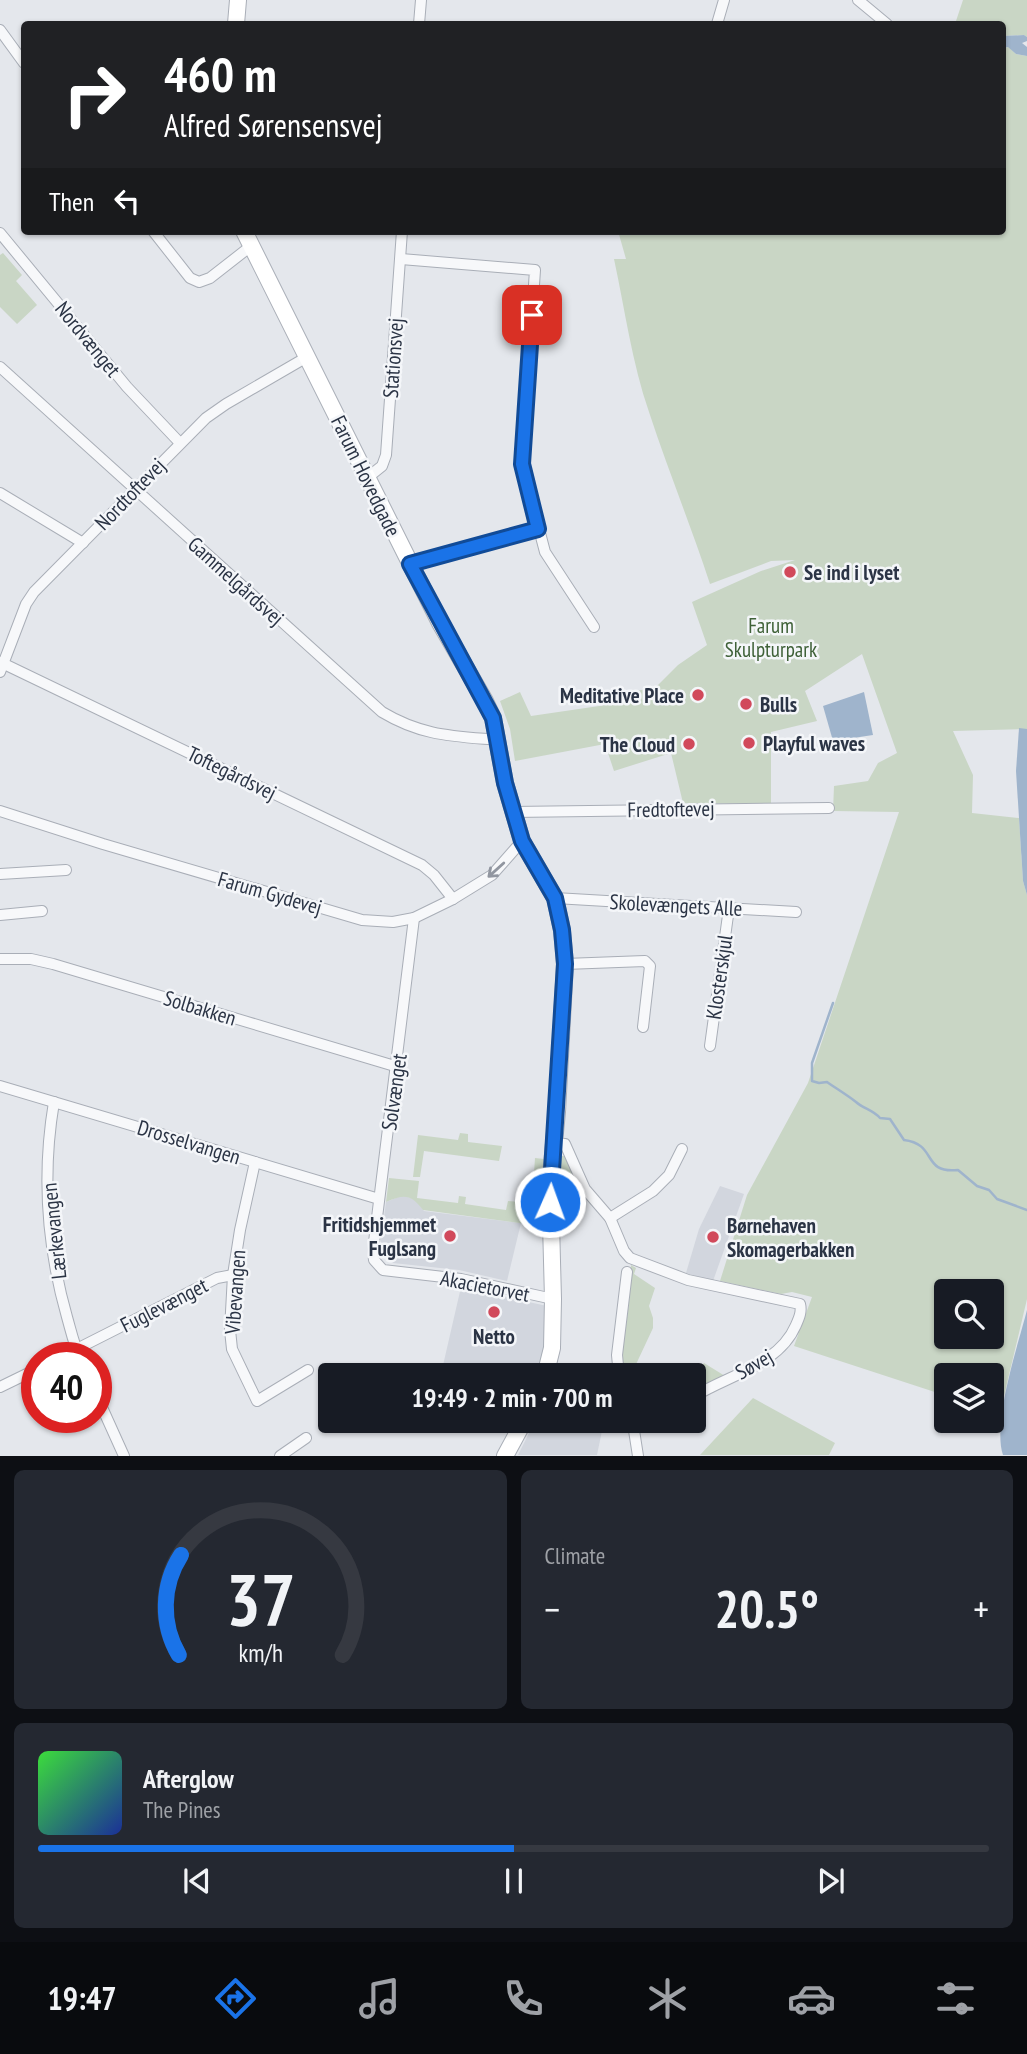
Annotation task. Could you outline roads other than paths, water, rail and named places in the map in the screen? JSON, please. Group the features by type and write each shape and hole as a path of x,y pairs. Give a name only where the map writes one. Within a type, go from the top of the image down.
{"street":[{"path":"236,21 239,0"},
{"path":"419,21 421,0"},
{"path":"719,21 724,0"},
{"path":"858,0 883,21"},
{"path":"0,30 21,59"},
{"name":"Nordvænget","path":"0,233 127,387 180,443"},
{"path":"156,235 190,278 199,282 210,278 251,246"},
{"name":"Farum Hovedgade","path":"246,235 440,623 493,718 512,812 522,841 555,898 562,930 565,964 550,1185 553,1299 548,1363"},
{"name":"Stationsvej","path":"367,478 382,466 386,455 402,235"},
{"path":"401,259 535,270 522,464 545,552 594,627"},
{"name":"Nordtoftevej","path":"1,666 26,604 34,592 134,489 180,443 226,404 307,357"},
{"name":"Gammelgårdsvej","path":"0,367 382,712 404,725 422,731 498,740"},
{"path":"0,494 83,543"},
{"path":"410,564 538,529"},
{"name":"Toftegårdsvej","path":"1,666 422,865 434,875 453,899"},
{"name":"Fredtoftevej","path":"512,812 829,808"},
{"name":"Farum Gydevej","path":"0,811 362,920 393,922 414,918 465,892 500,868 522,841"},
{"path":"0,874 66,870"},
{"name":"Skolevængets Alle","path":"555,898 796,912"},
{"name":"Klosterskjul","path":"710,1046 729,908"},
{"path":"0,915 42,911"},
{"name":"Solvænget","path":"377,1265 373,1250 414,918"},
{"name":"Solbakken","path":"0,960 31,959 53,964 397,1067"},
{"path":"565,964 645,961 650,966 643,1027"},
{"name":"Drosselvangen","path":"0,1086 379,1199"},
{"name":"Lærkevangen","path":"54,1102 49,1132 47,1189 50,1228 60,1292 75,1342"},
{"path":"554,1143 565,1144 585,1189 610,1218 653,1191 669,1175 682,1149"},
{"name":"Vibevangen","path":"256,1162 240,1230 233,1275 232,1349 257,1401 308,1370"},
{"name":"Søvej","path":"610,1218 629,1258 711,1286 800,1304 799,1318 783,1347 706,1390"},
{"name":"Akacietorvet","path":"377,1265 383,1270 461,1279 553,1299"},
{"path":"618,1363 627,1272"},
{"name":"Fuglevænget","path":"100,1342 217,1278 233,1275"},
{"path":"0,1387 21,1377"},
{"path":"112,1429 124,1455"},
{"path":"505,1455 517,1433"},
{"path":"633,1433 638,1455"},
{"path":"280,1455 306,1438"}],"water":[{"path":"1006,36 1027,37 1027,41 1022,43 1027,47 1027,56 1016,54 1006,47"},
{"path":"864,692 873,735 833,741 823,706"},
{"path":"1019,728 1027,729 1027,895 1023,881 1016,771"},
{"path":"1027,1310 1027,1455 1003,1455 1001,1433 1004,1433 1004,1400"}],"waterway":[{"path":"833,1003 812,1063 812,1081 827,1082 880,1118 890,1119 904,1140 922,1147 939,1168 958,1170 977,1186 989,1190 997,1199 1027,1210"}],"place":[{"name":"Se ind i lyset","path":"790,572"},
{"name":"Meditative Place","path":"698,695"},
{"name":"Bulls","path":"746,704"},
{"name":"Playful waves","path":"749,743"},
{"name":"The Cloud","path":"689,744"},
{"name":"Fritidshjemmet Fuglsang","path":"450,1236"},
{"name":"Børnehaven Skomagerbakken","path":"713,1237"},
{"name":"Netto","path":"494,1312"}],"park label":[{"name":"Farum Skulpturpark","path":"771,637"}]}
